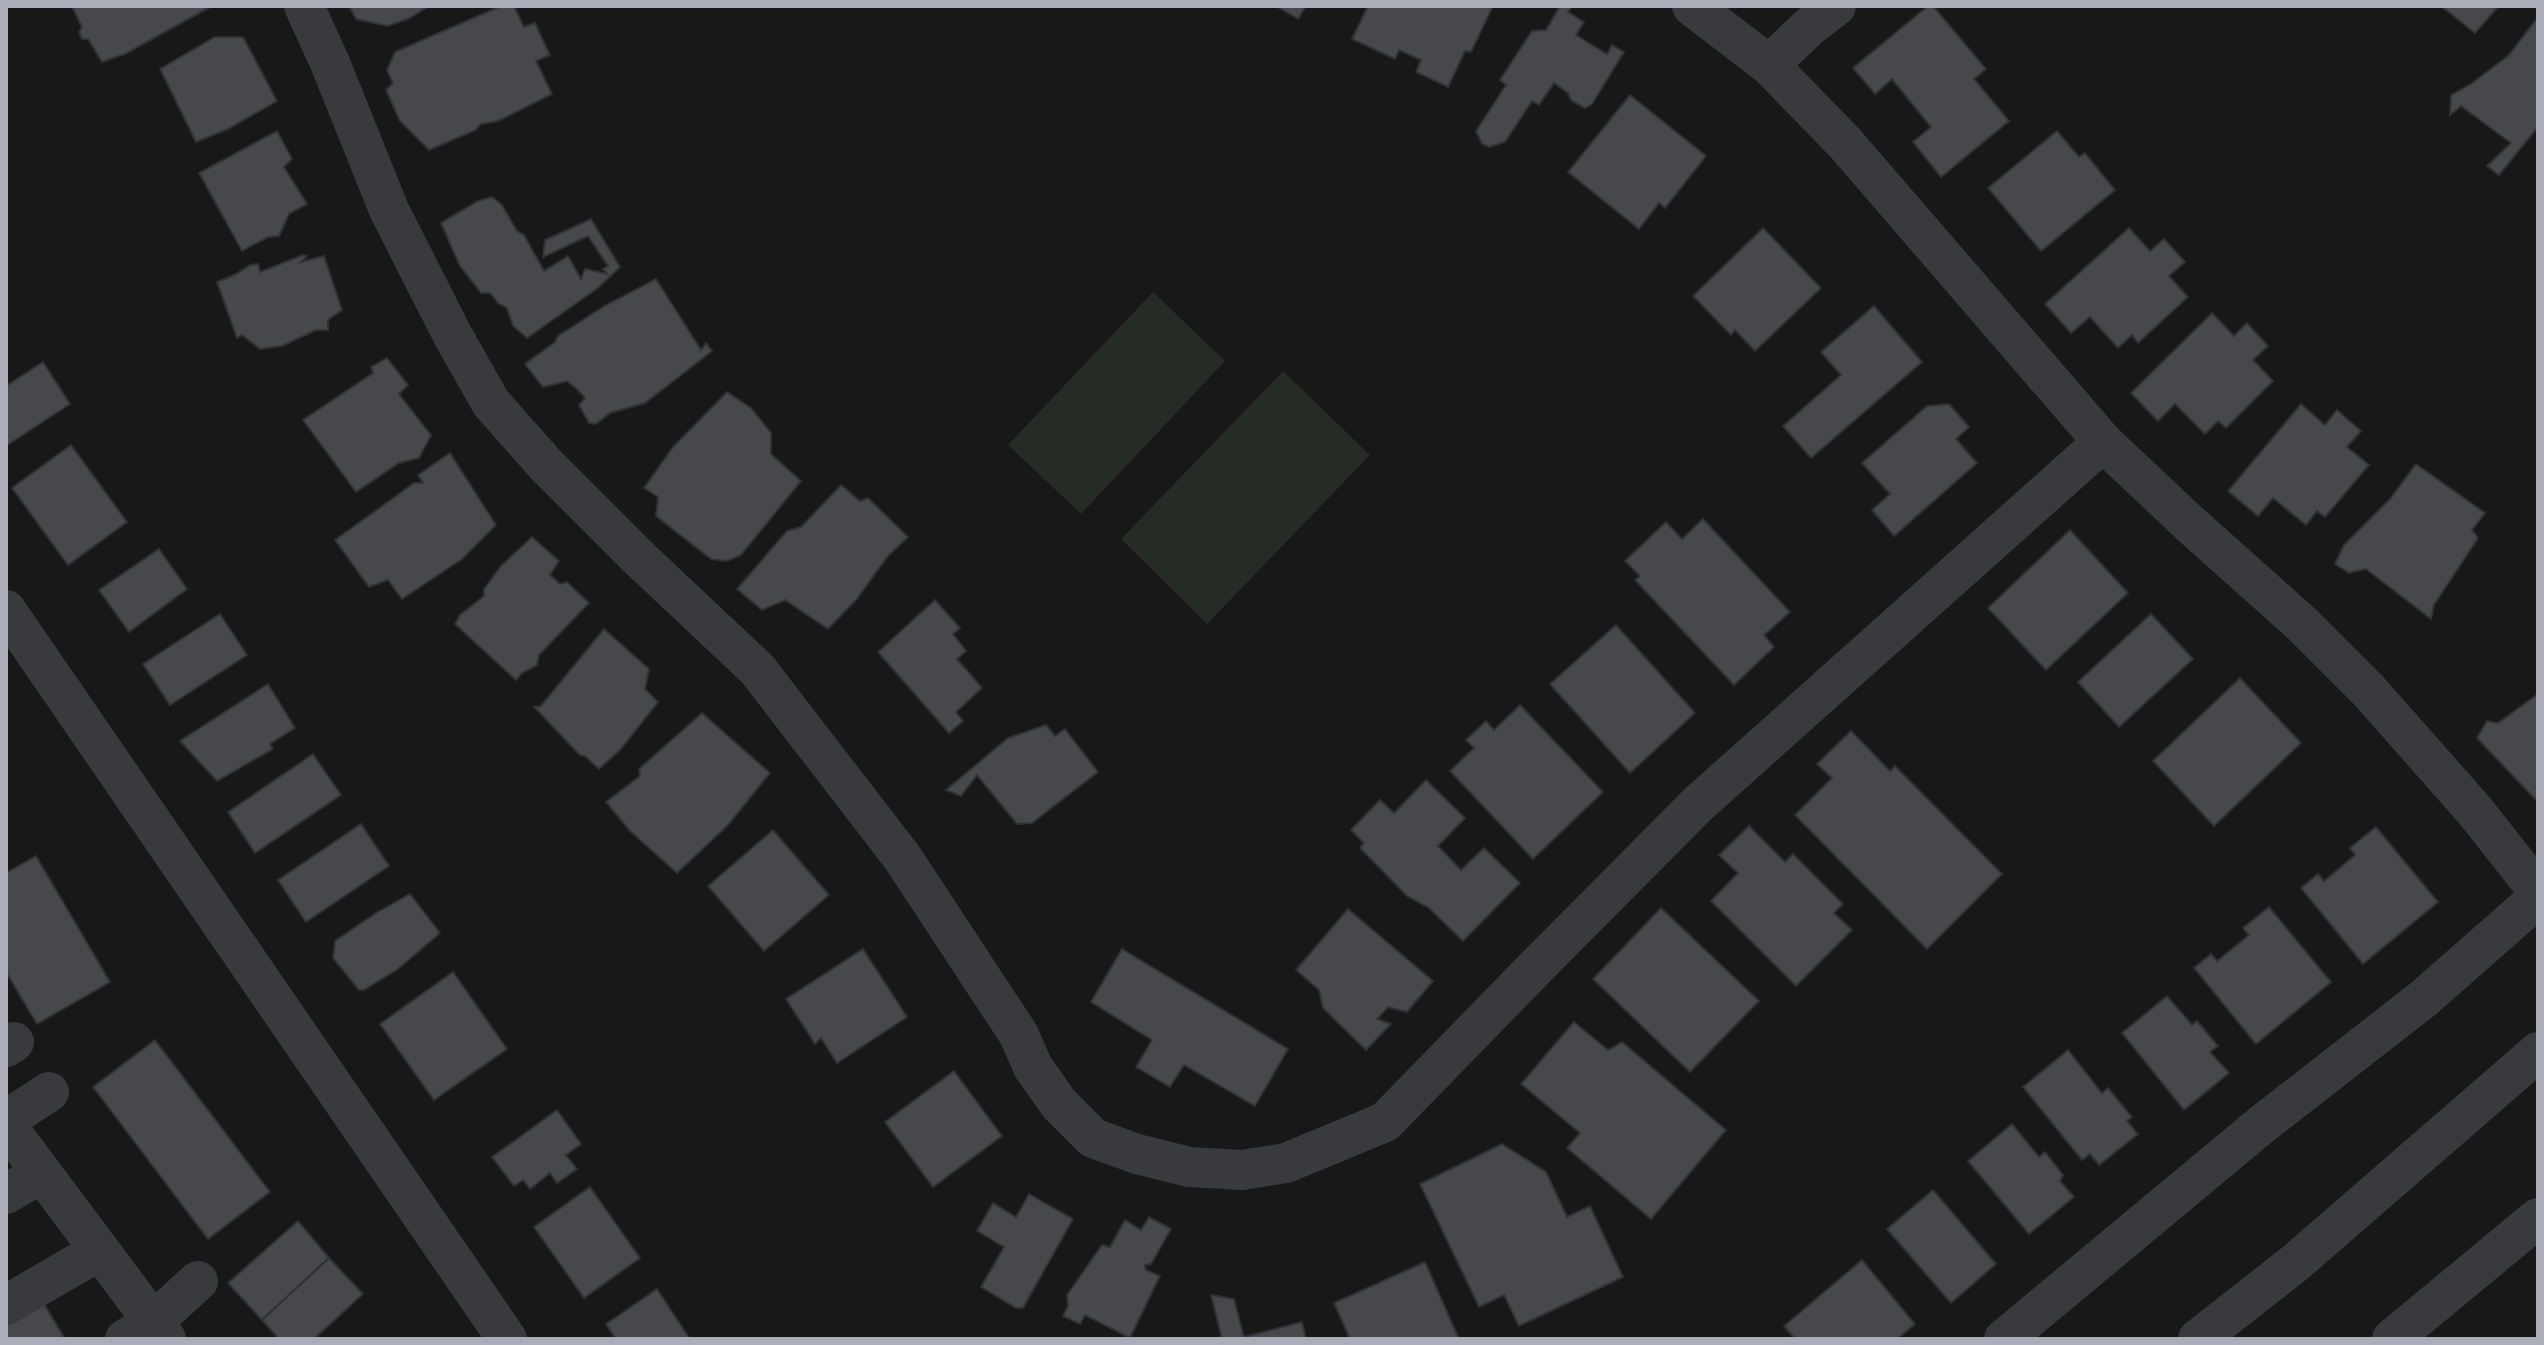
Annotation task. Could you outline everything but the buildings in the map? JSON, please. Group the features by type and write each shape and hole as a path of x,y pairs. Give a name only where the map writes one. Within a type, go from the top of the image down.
{"street":[{"path":"304,6 389,210 491,403 546,465 640,559 757,669 902,857 1019,1035 1033,1067 1059,1104 1093,1138 1137,1154 1189,1167 1242,1170 1286,1163 1385,1122 1698,804 2103,442"},
{"path":"1692,6 1769,65 1845,143 2103,442 2301,623 2369,691 2465,799 2538,891"},
{"path":"1769,65 1836,6"},
{"path":"6,610 507,1339"},
{"path":"2004,1339 2260,1126 2423,999 2538,898"},
{"path":"2198,1339 2295,1263 2538,1052"},
{"path":"49,1092 6,1123 40,1174 99,1251 146,1326 192,1272"},
{"path":"6,1194 40,1174"},
{"path":"2392,1339 2538,1218"},
{"path":"6,1305 99,1251"}],"shaded area":[{"path":"1153,292 1225,361 1081,514 1008,445"},
{"path":"1283,371 1370,455 1207,624 1121,539"}]}
